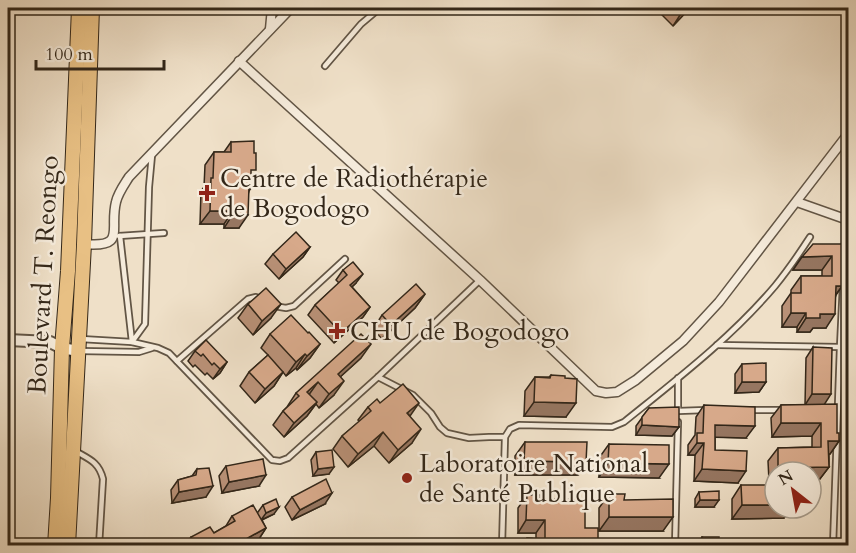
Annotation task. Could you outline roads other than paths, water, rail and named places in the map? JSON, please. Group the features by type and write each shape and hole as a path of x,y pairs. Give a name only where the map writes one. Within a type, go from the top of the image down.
{"main road":[{"name":"Boulevard T. Reongo","path":"55,546 58,498 58,342 68,271 79,8"},
{"name":"Boulevard T. Reongo","path":"68,546 84,244 92,8"}],"street":[{"path":"270,29 272,8"},
{"path":"84,244 101,246 117,236 115,203 129,177 291,8"},
{"path":"239,61 480,280 596,391 606,393 616,392 636,380 683,341 719,302 849,134"},
{"path":"797,202 849,220"},
{"path":"8,340 79,345"}],"lane":[{"path":"325,66 361,24 380,8"},
{"path":"132,342 145,324 152,153"},
{"path":"132,342 117,236 164,233"},
{"path":"502,546 505,437 510,429 519,425 612,428 624,422 717,345 775,285 810,237"},
{"path":"833,546 845,241"},
{"path":"177,361 248,299 256,297 275,307 294,306 345,259"},
{"path":"79,345 132,342 169,353 272,460 280,461 288,458 378,377 480,280"},
{"path":"79,345 139,352 152,348"},
{"path":"717,345 840,347"},
{"path":"378,377 413,395 447,433 469,438 505,437"},
{"path":"675,546 678,378"},
{"path":"827,409 839,409"},
{"path":"678,411 713,410"},
{"path":"747,410 793,410"},
{"path":"72,450 92,461 101,470 103,479 99,546"}],"place":[{"name":"Centre de Radiothérapie de Bogodogo","path":"207,193"},
{"name":"CHU de Bogodogo","path":"337,331"},
{"name":"Laboratoire National de Santé Publique","path":"407,478"}]}
